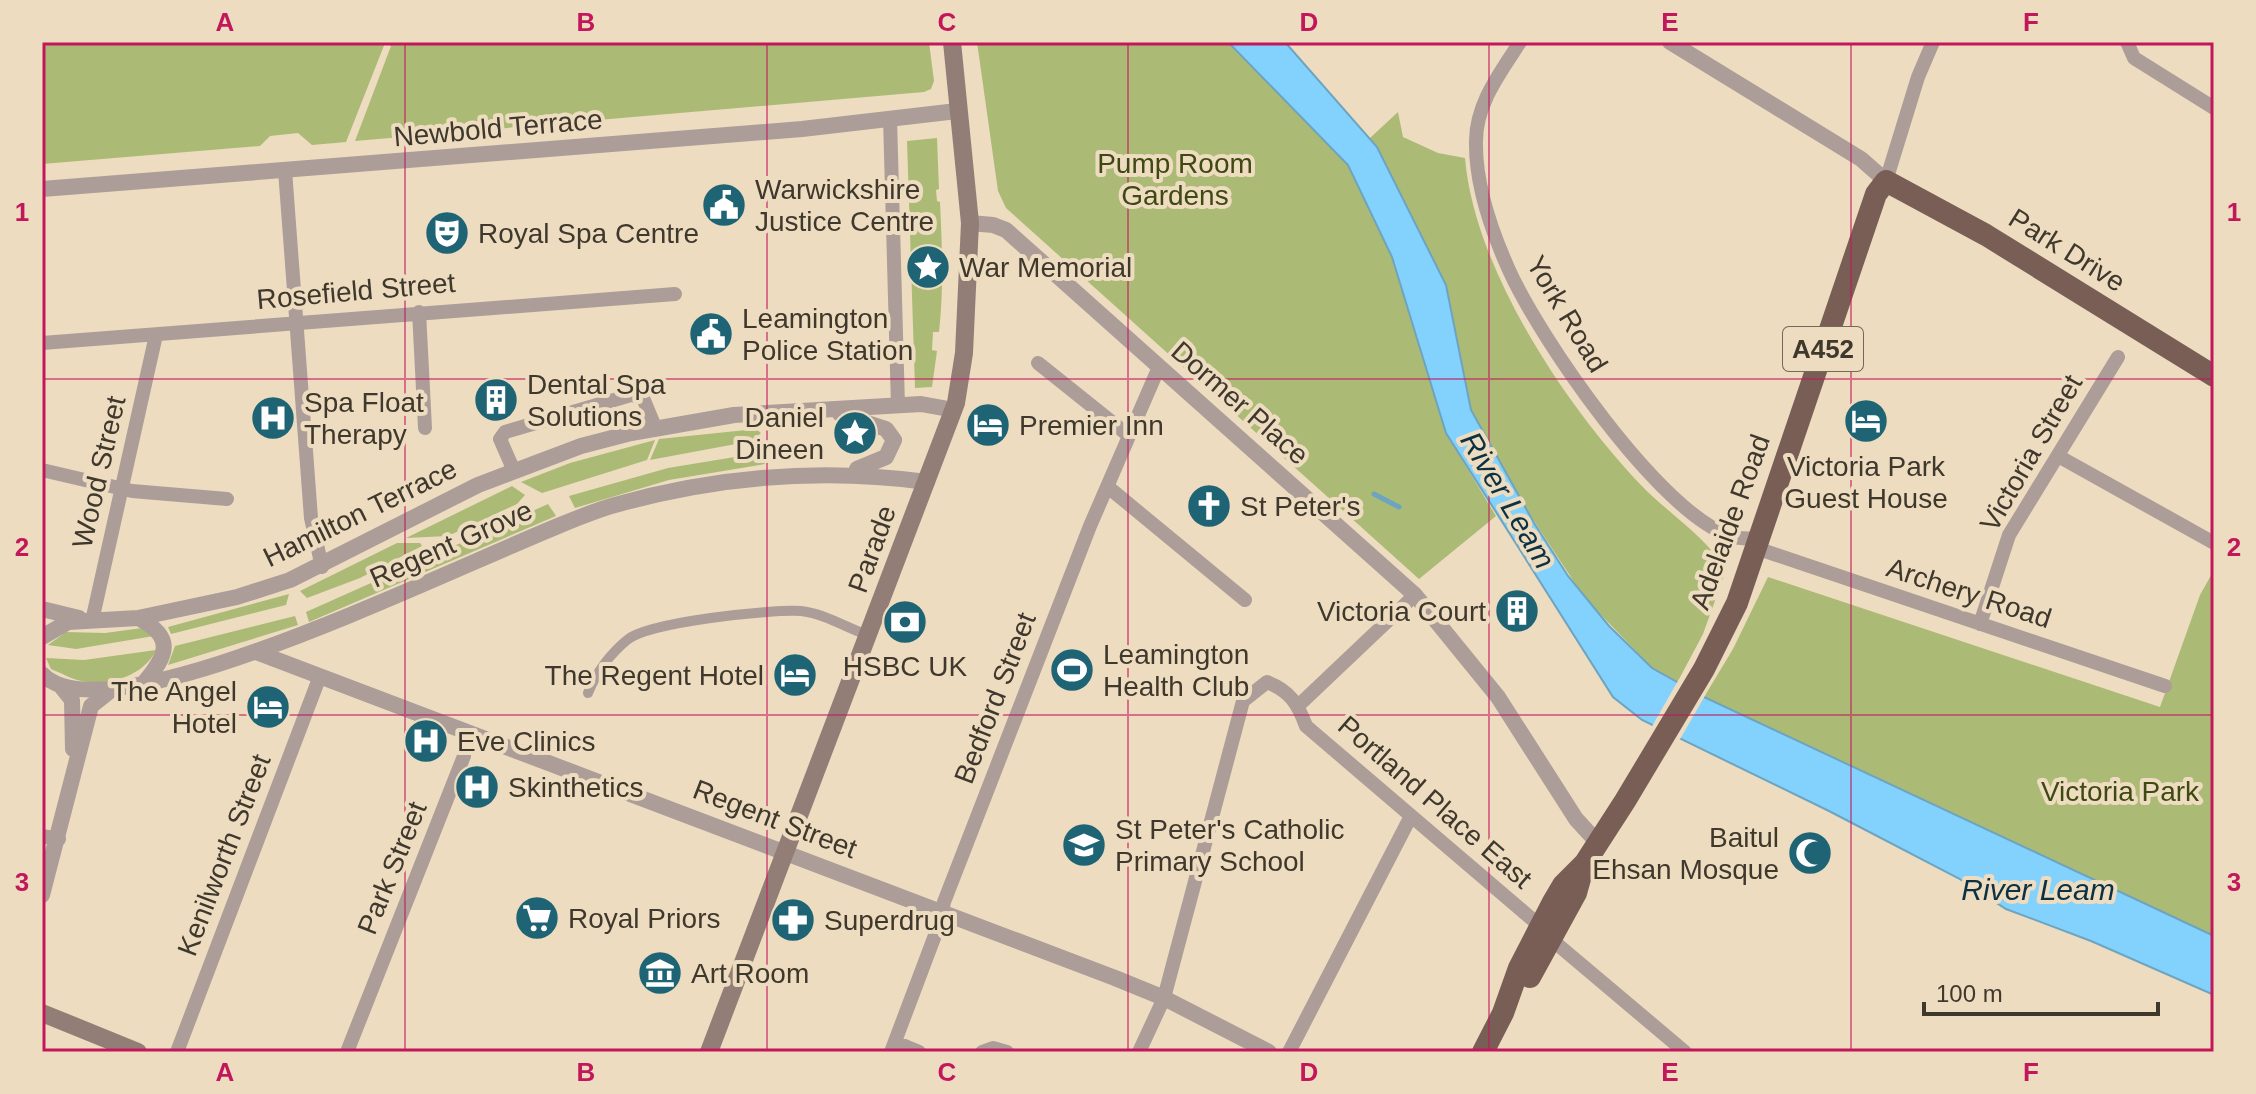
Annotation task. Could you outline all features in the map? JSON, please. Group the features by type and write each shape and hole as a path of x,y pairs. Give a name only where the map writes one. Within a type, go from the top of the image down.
{"highway":[{"name":"Park Drive","path":"1886,181 1986,235 2214,376"},
{"name":"Adelaide Road","path":"1546,932 1576,893 1585,863 1704,669 1741,593 1876,194 1886,181"},
{"name":"A452","path":"1483,1052 1503,1013 1519,968 1546,932"}],"main road":[{"name":"Parade","path":"709,1052 954,410 964,353 970,223 952,42"},
{"path":"42,1013 138,1052"}],"street":[{"name":"York Road","path":"1520,42 1484,100 1476,139 1478,178 1487,214 1509,270 1555,351 1606,421 1702,521 1733,536 1757,543"},
{"path":"1670,42 1861,159 1886,181 1918,77 1933,42"},
{"path":"2127,42 2134,58 2214,108"},
{"name":"Newbold Terrace","path":"42,189 802,129 957,111"},
{"path":"890,118 898,406"},
{"path":"285,170 314,542 322,567"},
{"name":"Dormer Place","path":"970,223 993,225 1006,230 1415,595 1498,697 1576,819 1598,843"},
{"name":"Rosefield Street","path":"42,343 675,294"},
{"path":"419,312 425,428"},
{"name":"Wood Street","path":"90,621 156,335"},
{"name":"Victoria Street","path":"1980,624 2009,535 2118,357"},
{"path":"1038,363 1128,435"},
{"name":"Bedford Street","path":"893,1047 942,910 1128,435 1159,367"},
{"path":"514,471 500,439 505,432 631,395 643,398 655,427"},
{"name":"Hamilton Terrace","path":"42,637 58,625 138,618 237,597 322,567 439,504 514,471 581,446 655,427 734,415 933,404 954,410"},
{"name":"Hamilton Terrace","path":"831,411 886,429 893,445"},
{"name":"Regent Grove","path":"846,473 880,461 893,445"},
{"path":"2058,456 2214,543"},
{"path":"42,470 122,488 227,499"},
{"name":"Regent Grove","path":"59,685 83,691 112,690 256,652 376,607 588,512 716,484 803,473 846,473 927,482"},
{"path":"1108,487 1245,600"},
{"name":"Archery Road","path":"1757,543 1980,624 2165,686"},
{"path":"1299,705 1415,595"},
{"path":"42,609 90,621"},
{"path":"588,693 598,667 614,656 628,639 663,627 735,615 803,611 870,636"},
{"path":"138,618 158,631 164,642 161,659 143,684"},
{"name":"Regent Street","path":"256,652 942,910 1164,998 1269,1052"},
{"path":"43,676 59,685 73,705 73,771"},
{"name":"Kenilworth Street","path":"177,1052 320,676"},
{"name":"Portland Place East","path":"1164,998 1243,701 1267,682 1286,691 1299,705 1306,726 1684,1052"},
{"path":"42,895 50,838 92,703 112,690"},
{"name":"Park Street","path":"347,1052 368,1009 381,1006 376,996 376,978 464,756 465,732"},
{"path":"1289,1052 1411,816"},
{"path":"1139,1052 1164,998"},
{"path":"893,1047 919,1052"},
{"path":"982,1052 989,1048 1007,1052"}],"green space":[{"path":"42,42 929,42 934,81 931,89 924,92 355,141 391,46 385,43 346,142 312,145 298,133 270,136 260,146 42,164"},
{"name":"Pump Room Gardens","path":"977,42 1228,42 1329,143 1348,165 1364,192 1392,257 1446,433 1496,516 1419,579 1006,208 998,191"},
{"path":"1398,112 1403,137 1438,153 1465,158 1472,200 1504,289 1554,375 1582,415 1639,483 1708,546 1726,570 1703,634 1677,683 1652,668 1584,597 1507,480 1471,410 1446,285 1370,138"},
{"path":"937,138 939,189 936,190 937,201 940,202 942,251 941,316 939,332 933,332 932,350 937,351 932,387 915,388 907,141"},
{"path":"756,429 761,433 752,441 650,460 659,439"},
{"path":"655,440 647,460 542,493 521,482 570,463"},
{"path":"759,453 765,464 669,480 575,508 569,496 668,468"},
{"path":"512,486 525,495 517,504 448,536 406,538"},
{"path":"548,504 556,516 309,622 306,612"},
{"path":"397,543 420,543 422,546 360,578 307,598 300,591"},
{"name":"Victoria Park","path":"2214,570 2214,936 1704,697 1733,649 1768,577 2160,707 2200,595"},
{"path":"289,594 286,605 171,634 168,627"},
{"path":"295,616 298,625 168,665 175,646"},
{"path":"142,628 154,636 76,649 48,645 66,632 105,633"},
{"path":"156,650 144,666 118,680 107,682 77,680 51,669 46,658 84,660"}],"water":[{"name":"River Leam","path":"1228,42 1285,42 1377,147 1446,285 1471,410 1534,523 1568,576 1609,626 1652,668 1704,697 2214,936 2214,995 2091,941 2006,909 1958,878 1829,811 1642,720 1613,697 1446,433 1392,257 1348,165"}],"pier":[{"path":"1679,679 1706,694 1679,741 1651,728"}],"waterway":[{"path":"1374,494 1399,507"}],"place":[{"name":"Warwickshire Justice Centre","path":"724,205"},
{"name":"Royal Spa Centre","path":"447,233"},
{"name":"War Memorial","path":"928,267"},
{"name":"Leamington Police Station","path":"711,334"},
{"name":"Dental Spa Solutions","path":"496,400"},
{"name":"Spa Float Therapy","path":"273,418"},
{"name":"Victoria Park Guest House","path":"1866,421"},
{"name":"Premier Inn","path":"988,425"},
{"name":"Daniel Dineen","path":"855,433"},
{"name":"St Peter's","path":"1209,506"},
{"name":"Victoria Court","path":"1517,611"},
{"name":"HSBC UK","path":"905,622"},
{"name":"Leamington Health Club","path":"1072,670"},
{"name":"The Regent Hotel","path":"795,675"},
{"name":"The Angel Hotel","path":"268,707"},
{"name":"Eve Clinics","path":"426,741"},
{"name":"Skinthetics","path":"477,787"},
{"name":"St Peter's Catholic Primary School","path":"1084,845"},
{"name":"Baitul Ehsan Mosque","path":"1810,853"},
{"name":"Royal Priors","path":"537,918"},
{"name":"Superdrug","path":"793,920"},
{"name":"Art Room","path":"660,973"}]}
